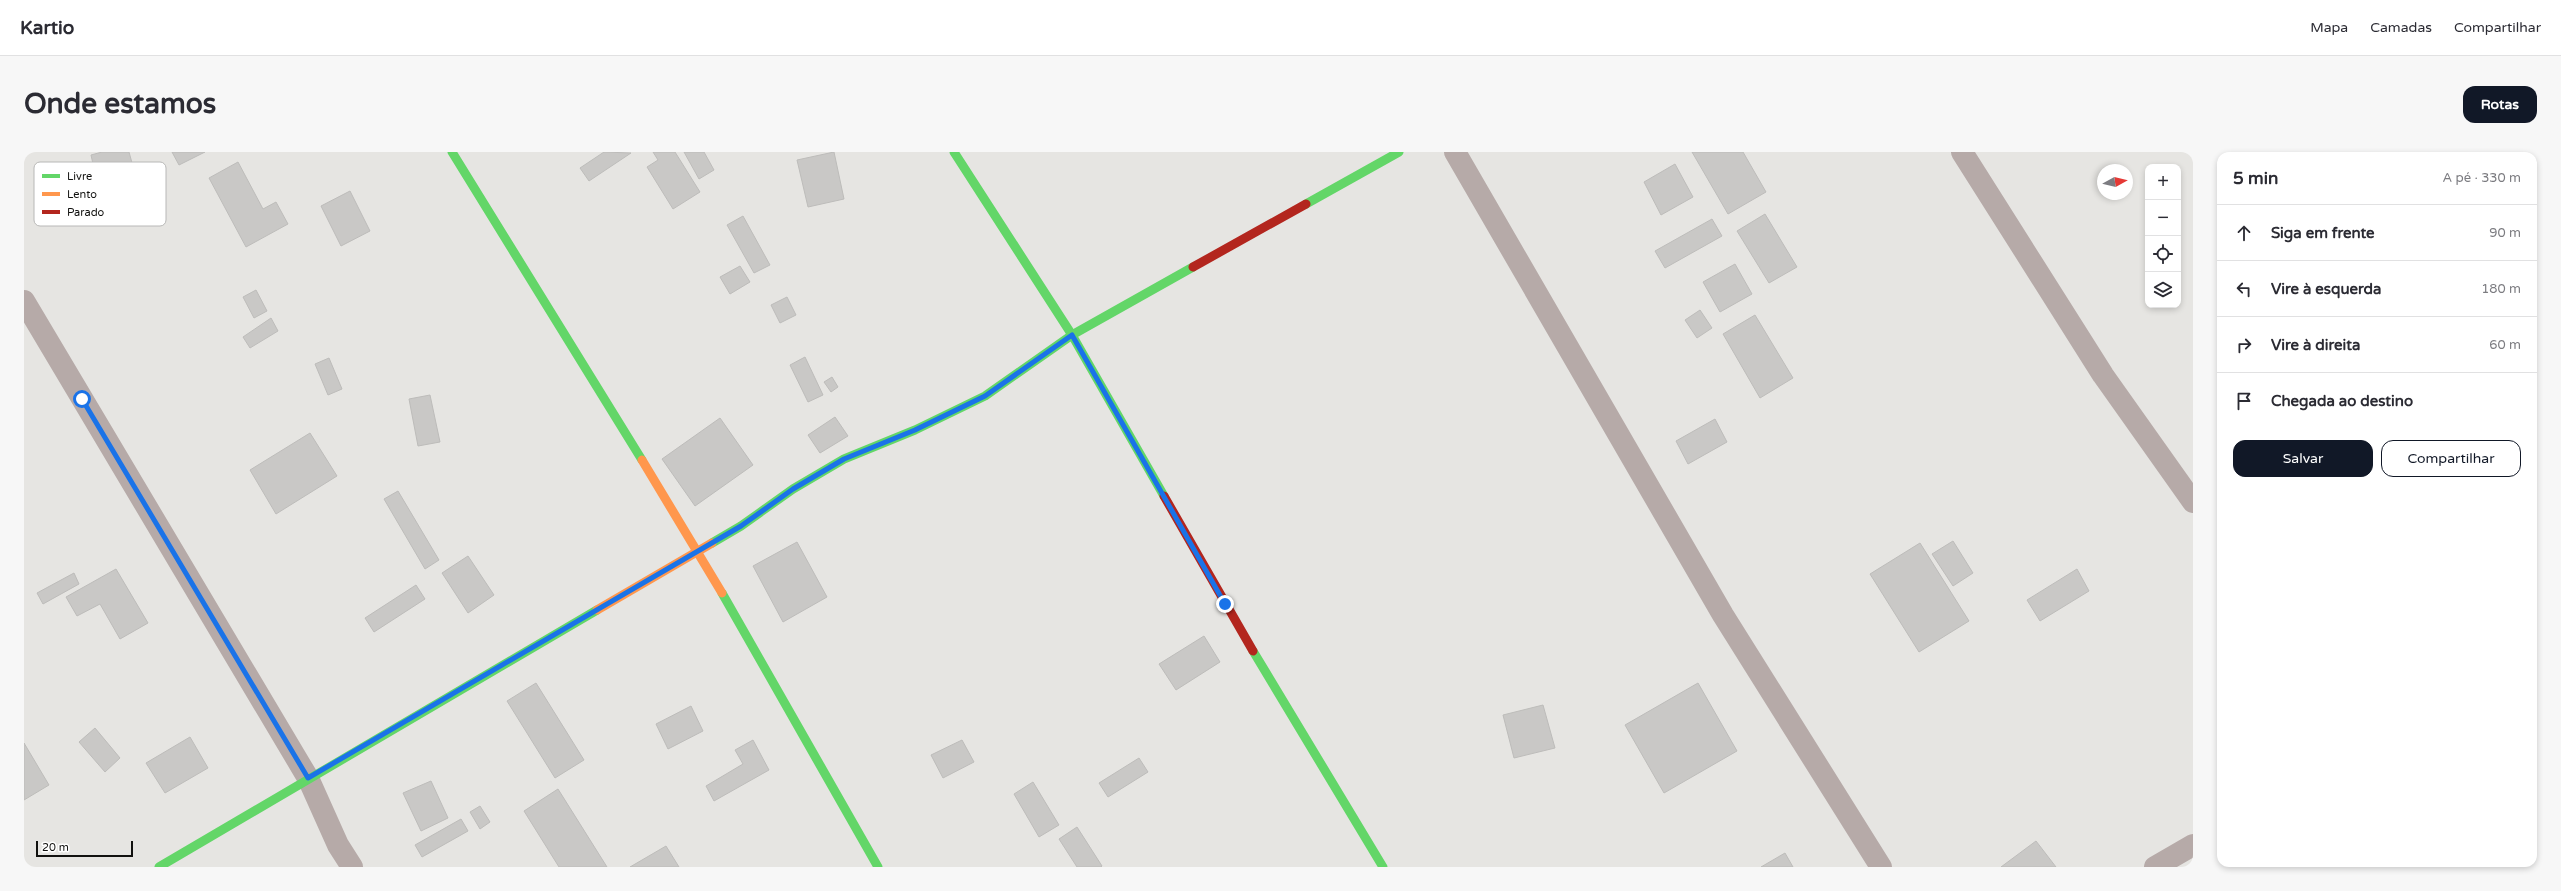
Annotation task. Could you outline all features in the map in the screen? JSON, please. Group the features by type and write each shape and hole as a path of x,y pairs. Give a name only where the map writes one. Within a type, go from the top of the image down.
{"street":[{"path":"452,152 698,551 878,867"},
{"path":"954,152 1072,335 1225,604 1383,867"},
{"path":"159,867 308,778 741,526 793,489 844,459 915,430 985,396 1072,335 1399,152"},
{"path":"1455,152 1723,615 1881,867"},
{"path":"1962,152 2103,375 2193,502"},
{"path":"24,301 308,778 338,844 352,867"},
{"path":"2155,867 2193,845"}],"building":[{"path":"102,152 129,152 132,162 93,162 91,155"},
{"path":"172,152 205,152 179,165"},
{"path":"604,152 631,153 589,181 580,168"},
{"path":"653,152 675,152 700,192 673,209 647,167 658,160"},
{"path":"684,152 704,152 714,170 699,179"},
{"path":"834,152 844,199 808,207 797,160"},
{"path":"1692,152 1743,152 1766,192 1728,214"},
{"path":"238,162 263,209 276,202 288,224 246,247 209,178"},
{"path":"1675,164 1693,197 1661,215 1644,182"},
{"path":"350,191 370,231 341,246 321,206"},
{"path":"1765,214 1797,267 1769,283 1737,231"},
{"path":"743,216 770,265 754,273 727,225"},
{"path":"1712,219 1722,236 1665,268 1655,251"},
{"path":"1735,264 1752,294 1720,312 1703,282"},
{"path":"740,266 750,282 730,294 720,277"},
{"path":"256,290 267,311 254,318 243,297"},
{"path":"787,297 796,315 780,323 771,305"},
{"path":"1700,310 1712,328 1697,338 1685,320"},
{"path":"1755,315 1793,378 1760,398 1723,334"},
{"path":"271,318 278,331 250,348 243,337"},
{"path":"805,357 823,395 808,402 790,365"},
{"path":"329,358 342,389 328,395 315,364"},
{"path":"832,377 838,387 831,392 824,382"},
{"path":"430,395 440,442 418,446 409,399"},
{"path":"835,417 848,436 820,453 808,435"},
{"path":"720,418 753,465 695,506 662,459"},
{"path":"1715,419 1727,442 1688,464 1676,441"},
{"path":"310,433 337,476 276,514 250,470"},
{"path":"398,491 439,560 425,569 384,499"},
{"path":"1953,541 1973,573 1953,586 1932,554"},
{"path":"797,542 827,597 783,622 753,566"},
{"path":"1920,543 1969,621 1919,652 1870,574"},
{"path":"468,556 494,595 468,613 442,573"},
{"path":"116,569 148,623 120,639 100,604 77,616 66,597"},
{"path":"2077,569 2089,591 2040,621 2027,600"},
{"path":"74,573 79,584 43,604 37,593"},
{"path":"416,585 425,599 374,632 365,618"},
{"path":"1204,636 1220,662 1176,690 1159,664"},
{"path":"536,683 584,760 555,778 507,701"},
{"path":"1698,683 1737,751 1664,793 1625,725"},
{"path":"1543,705 1555,748 1514,758 1503,715"},
{"path":"691,706 703,731 668,749 656,724"},
{"path":"95,728 120,758 105,772 79,742"},
{"path":"190,737 208,768 165,793 146,763"},
{"path":"753,740 769,770 714,801 706,786 743,764 735,750"},
{"path":"962,740 974,762 943,778 931,755"},
{"path":"24,743 49,785 24,800"},
{"path":"1139,758 1148,772 1108,797 1099,783"},
{"path":"431,781 448,818 421,831 403,793"},
{"path":"1033,782 1059,825 1039,837 1014,794"},
{"path":"558,789 607,867 559,867 524,811"},
{"path":"480,806 490,822 480,829 470,812"},
{"path":"461,819 468,831 422,857 415,845"},
{"path":"1077,827 1102,866 1101,867 1077,867 1059,839"},
{"path":"2036,841 2056,867 2001,867"},
{"path":"666,846 679,867 630,867"},
{"path":"1785,853 1793,867 1761,867"}],"traffic: fast":[{"path":"452,152 642,460"},
{"path":"954,152 1072,335 1164,496"},
{"path":"1306,204 1399,152"},
{"path":"712,543 741,526 793,489 844,459 915,430 985,396 1072,335 1193,267"},
{"path":"722,593 878,867"},
{"path":"159,867 597,610"},
{"path":"1253,651 1383,867"}],"traffic: slow":[{"path":"642,460 722,593"},
{"path":"597,610 712,543"}],"traffic: jam":[{"path":"1193,267 1306,204"},
{"path":"1164,496 1253,651"}],"route":[{"path":"82,399 308,778 741,526 793,489 844,459 915,430 985,396 1072,335 1225,604"}]}
